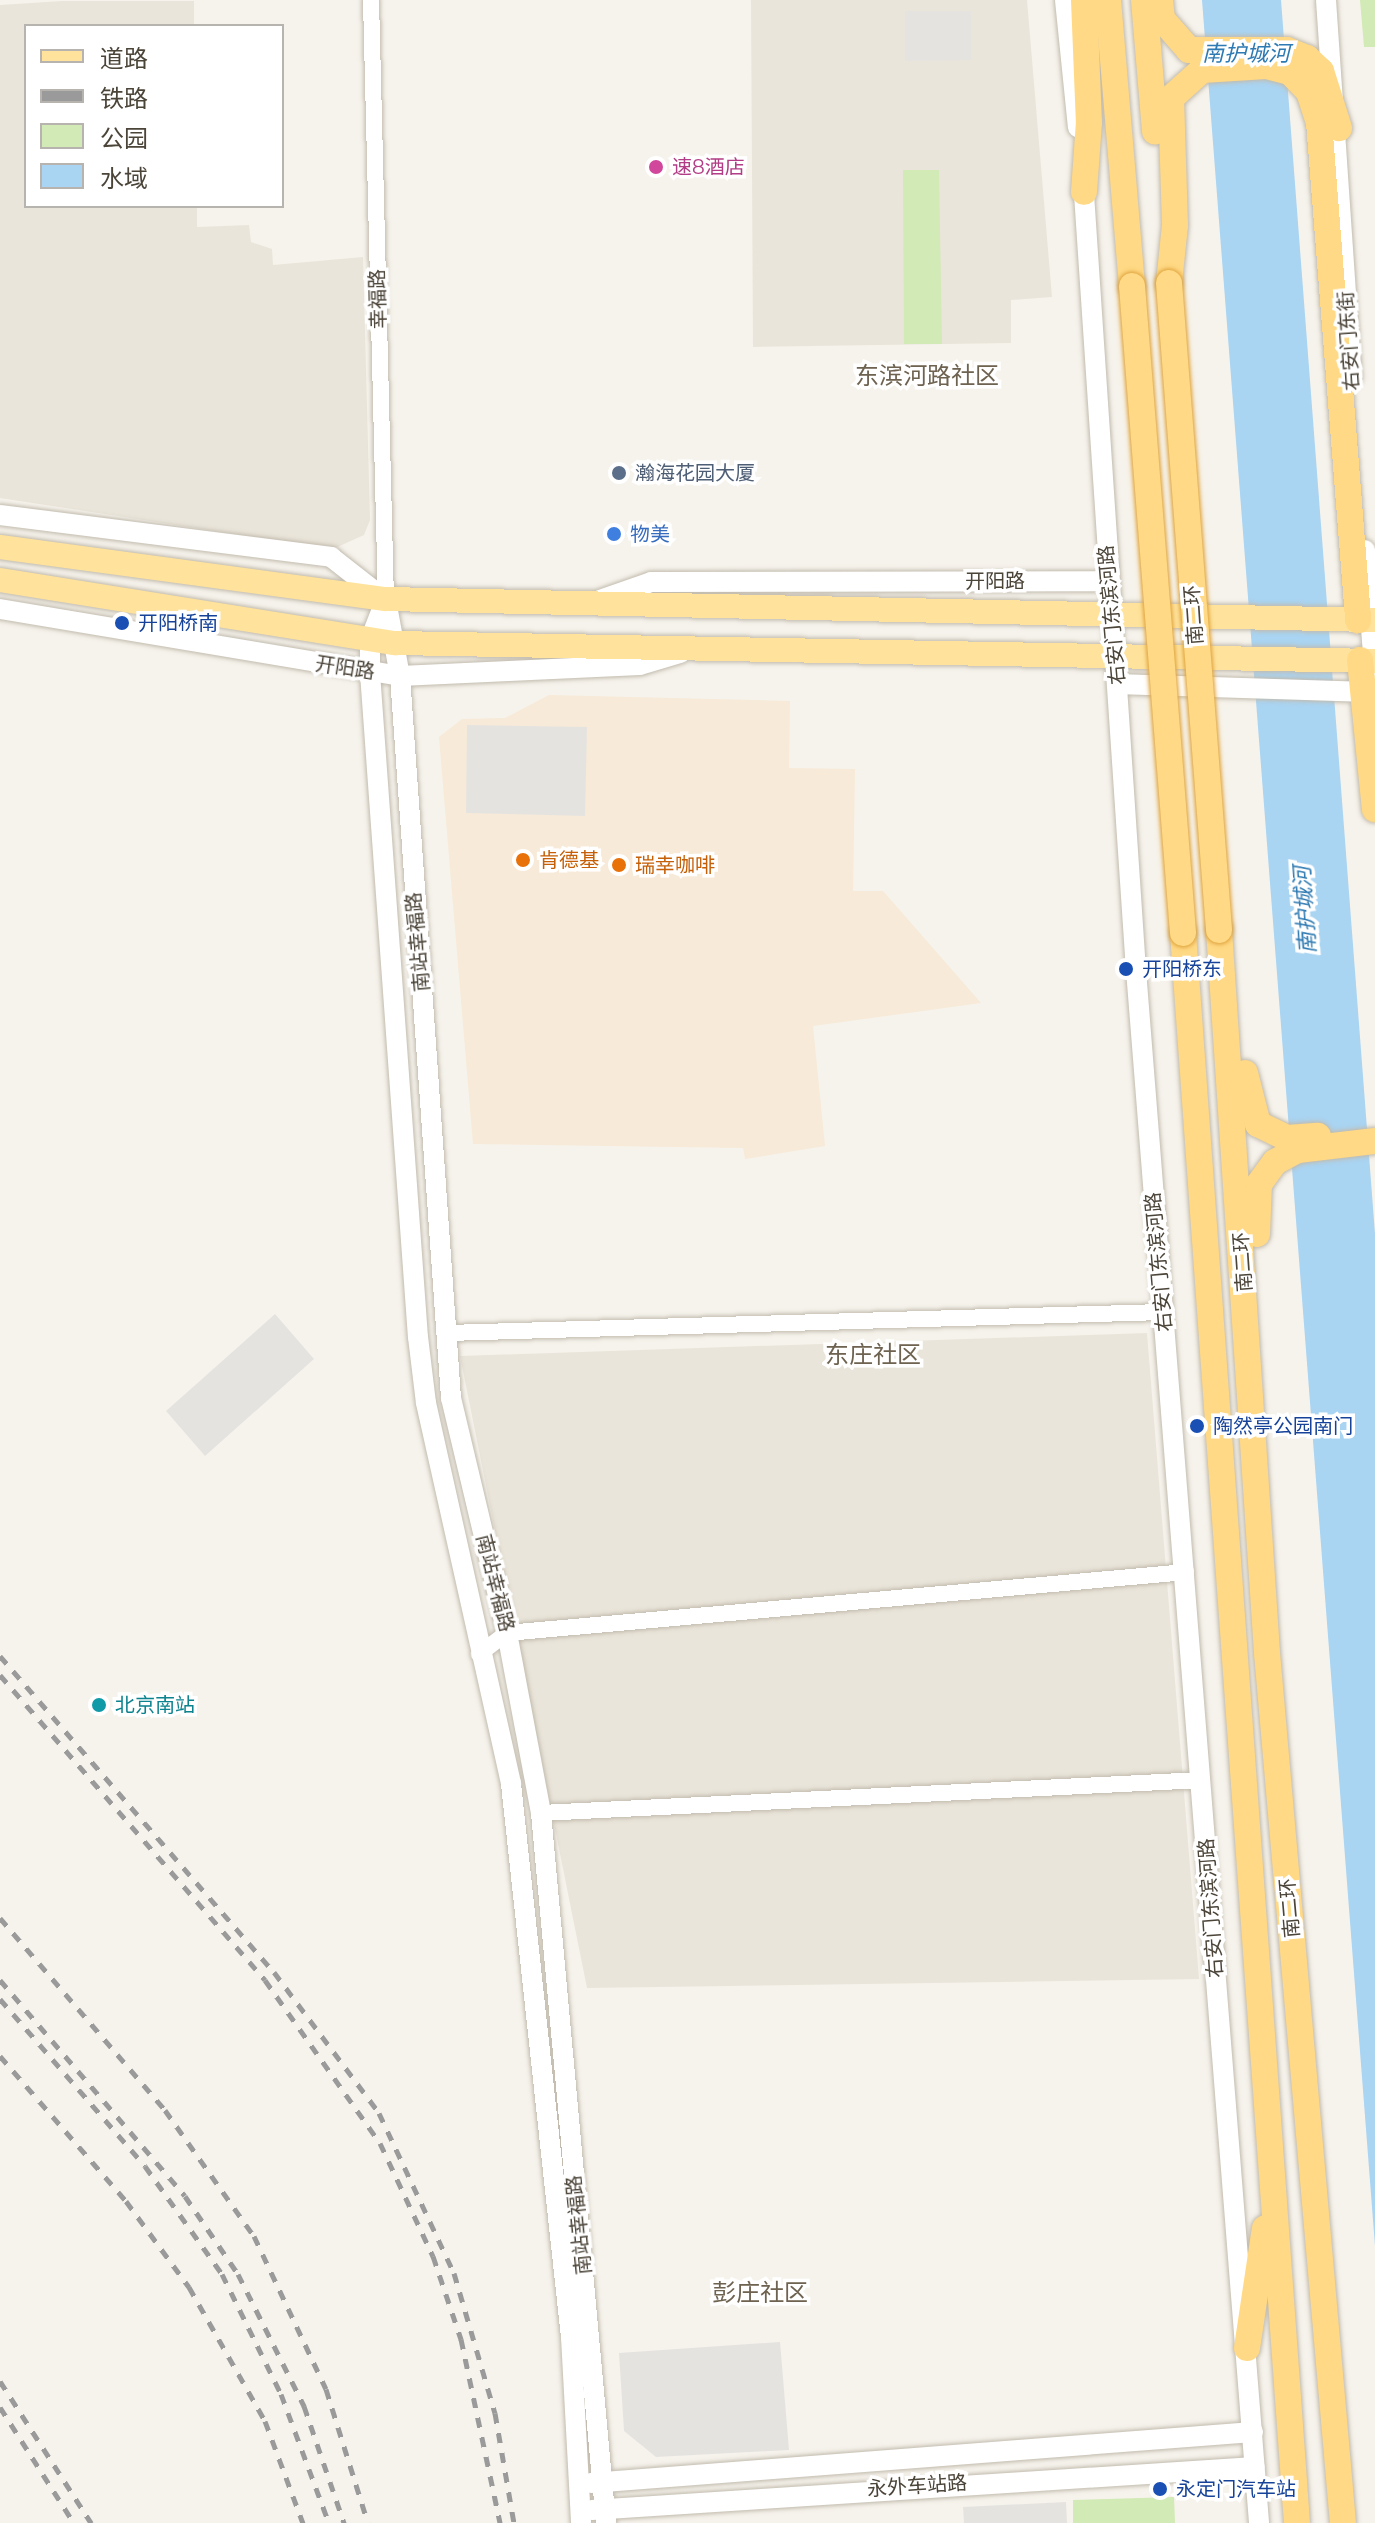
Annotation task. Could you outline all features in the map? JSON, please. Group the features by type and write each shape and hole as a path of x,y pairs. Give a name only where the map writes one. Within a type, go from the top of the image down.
{"highway":[{"path":"1084,0 1089,122 1084,192"},
{"name":"南二环","path":"1108,0 1183,933 1297,2523"},
{"name":"南二环","path":"1144,0 1219,930 1267,1653 1343,2523"},
{"path":"1160,0 1162,19 1189,50 1321,71 1339,128"},
{"path":"1169,283 1175,225 1168,112 1190,77 1202,70 1299,66"},
{"path":"1299,66 1319,122 1360,620"},
{"path":"1363,675 1375,809"},
{"path":"1222,981 1239,1011 1249,1106 1271,1134 1337,1135 1375,1123"},
{"path":"1250,1364 1261,1312 1256,1201 1275,1162 1298,1150 1375,1141"},
{"path":"1247,2348 1272,2181"}],"main road":[{"name":"开阳路","path":"0,547 386,599 1111,611 1360,620"},
{"name":"开阳路","path":"0,580 395,643 1115,658 1211,657 1363,675"}],"street":[{"name":"幸福路","path":"371,0 386,599"},
{"name":"右安门东滨河路","path":"1065,0 1084,192 1111,611 1163,1312 1259,2523"},
{"name":"右安门东街","path":"1326,0 1339,128 1372,592 1360,620 1363,675"},
{"path":"0,515 331,557 386,599 370,640"},
{"name":"开阳路","path":"597,601 651,582 1109,581"},
{"name":"南站幸福路","path":"386,599 400,676 451,1398 507,1633 541,1813 551,1968 564,2055 605,2516"},
{"name":"开阳路","path":"0,609 400,676 640,665 691,649"},
{"name":"南站幸福路","path":"370,640 370,673 426,1403 518,1834 524,1947 545,2076 571,2337 580,2517"},
{"path":"1118,684 1216,688 1363,675"},
{"path":"447,1333 1163,1312"},
{"path":"479,1654 507,1633 1186,1572"},
{"path":"541,1813 1202,1780"},
{"name":"永外车站路","path":"579,2484 1253,2432"},
{"name":"永外车站路","path":"580,2517 1255,2467"}],"shaded area":[{"path":"751,0 1027,0 1052,297 1011,300 1011,343 753,347"},
{"path":"62,1 194,1 194,24 24,24 24,208 197,208 197,227 249,225 251,242 272,249 273,265 363,257 370,520 364,535 333,549 0,498 0,5"},
{"path":"905,11 971,11 971,60 905,61"},
{"path":"549,695 790,701 789,768 855,769 853,891 883,891 981,1003 813,1026 825,1146 745,1159 743,1148 473,1144 439,737 462,719 505,718"},
{"path":"467,725 587,727 585,816 466,813"},
{"path":"275,1314 314,1359 205,1456 166,1411"},
{"path":"1147,1333 1199,1979 587,1988 460,1356"},
{"path":"780,2342 789,2450 656,2457 624,2431 619,2353"},
{"path":"1066,2502 1067,2523 964,2523 963,2507"}],"green space":[{"path":"1360,0 1375,0 1375,47 1364,47"},
{"path":"903,170 939,170 942,344 904,344"},
{"path":"1174,2497 1175,2523 1073,2523 1073,2500"}],"water":[{"name":"南护城河","path":"1202,0 1281,0 1375,1234 1375,2246"}],"railway":[{"path":"0,1656 274,1972 379,2113 454,2273 495,2413 514,2523"},
{"path":"0,1675 265,1980 380,2143 433,2256 461,2339 500,2523"},
{"path":"0,1918 165,2110 254,2236 326,2389 368,2523"},
{"path":"0,1980 185,2196 238,2274 304,2406 344,2523"},
{"path":"0,1999 145,2166 222,2274 281,2394 329,2523"},
{"path":"0,2056 126,2201 189,2287 265,2421 303,2523"},
{"path":"0,2381 91,2523"},
{"path":"0,2407 74,2523"}],"place":[{"name":"速8酒店","path":"656,167"},
{"name":"瀚海花园大厦","path":"619,473"},
{"name":"物美","path":"614,534"},
{"name":"开阳桥南","path":"122,623"},
{"name":"肯德基","path":"523,860"},
{"name":"瑞幸咖啡","path":"619,865"},
{"name":"开阳桥东","path":"1126,969"},
{"name":"陶然亭公园南门","path":"1197,1426"},
{"name":"北京南站","path":"99,1705"},
{"name":"永定门汽车站","path":"1160,2489"}],"district":[{"name":"东滨河路社区","path":"927,376"},
{"name":"东庄社区","path":"873,1355"},
{"name":"彭庄社区","path":"760,2293"}]}
